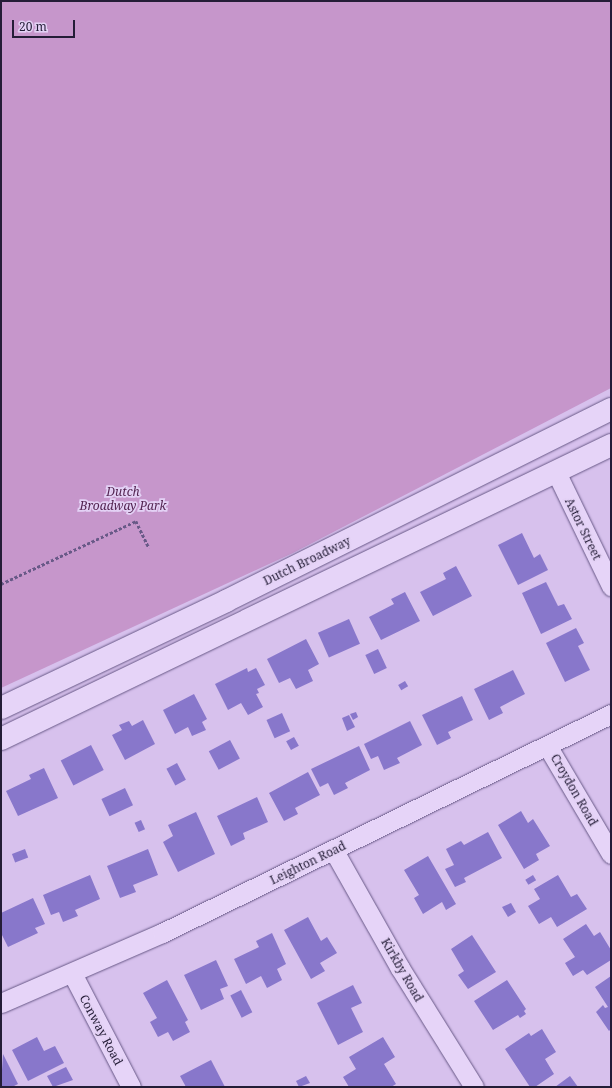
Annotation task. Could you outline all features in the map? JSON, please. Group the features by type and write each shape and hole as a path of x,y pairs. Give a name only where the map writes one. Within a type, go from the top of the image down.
{"main road":[{"name":"Dutch Broadway","path":"1,708 226,601 611,410"},
{"path":"542,444 556,472"},
{"path":"1,739 611,445"},
{"path":"226,601 241,624"}],"street":[{"name":"Astor Street","path":"556,472 611,586"},
{"name":"Leighton Road","path":"1,1003 72,973 334,851 548,747 611,714"},
{"name":"Croydon Road","path":"548,747 611,854"},
{"name":"Kirkby Road","path":"334,851 400,968 474,1087"},
{"name":"Conway Road","path":"72,973 131,1087"}],"path":[{"path":"1,584 136,520 148,548"}],"green space":[{"name":"Dutch Broadway Park","path":"1,1 611,1 611,388 293,553 1,688"}],"building":[{"path":"522,533 534,558 540,554 548,570 518,585 498,545"},
{"path":"456,566 472,596 433,616 420,592 446,579 443,573"},
{"path":"546,582 558,606 564,604 572,619 541,634 522,593"},
{"path":"405,592 420,621 381,640 369,617 394,604 391,599"},
{"path":"349,619 360,644 329,657 318,633"},
{"path":"576,628 584,643 578,646 590,670 565,682 546,643"},
{"path":"306,639 319,664 308,670 313,681 296,689 290,678 279,683 267,659"},
{"path":"378,649 387,668 374,674 365,655"},
{"path":"247,668 248,672 256,668 265,685 257,689 259,693 256,694 263,707 248,715 241,703 228,710 215,684"},
{"path":"513,670 525,694 500,707 503,713 489,720 474,689"},
{"path":"405,681 408,686 401,690 398,685"},
{"path":"194,694 207,719 202,722 206,730 192,736 188,727 175,734 163,710"},
{"path":"462,696 473,720 448,732 451,738 437,745 422,715"},
{"path":"356,712 358,717 353,720 350,714"},
{"path":"282,713 290,731 275,738 266,720"},
{"path":"349,715 355,727 347,731 342,718"},
{"path":"143,720 155,744 125,760 112,735 122,730 119,725 129,721 132,726"},
{"path":"410,721 422,745 397,758 400,763 384,770 378,756 371,759 364,744"},
{"path":"294,737 299,746 291,750 286,741"},
{"path":"230,740 240,759 219,770 209,751"},
{"path":"91,745 104,770 73,785 61,760"},
{"path":"359,746 370,770 345,783 348,788 334,795 328,783 320,787 311,769"},
{"path":"177,763 186,780 175,785 166,769"},
{"path":"44,768 58,798 18,816 6,791 31,779 29,775"},
{"path":"308,772 320,795 295,808 298,814 284,821 269,793"},
{"path":"125,788 133,805 109,816 101,799"},
{"path":"257,797 268,822 243,833 245,839 231,846 217,816"},
{"path":"521,811 528,823 533,819 550,846 536,854 539,860 524,869 498,825"},
{"path":"196,812 215,854 178,872 163,842 173,836 168,825"},
{"path":"141,820 145,829 139,832 135,823"},
{"path":"488,832 502,858 464,878 466,882 455,887 445,869 454,865 446,849 461,841 464,845"},
{"path":"25,849 28,857 15,862 12,854"},
{"path":"148,849 158,875 133,885 136,892 120,898 107,866"},
{"path":"428,856 456,904 446,910 442,902 423,914 414,898 419,895 404,870"},
{"path":"90,875 100,899 75,910 78,916 63,922 59,912 51,915 43,895"},
{"path":"533,875 536,880 528,885 525,880"},
{"path":"558,875 571,897 577,894 587,909 557,927 551,917 539,924 528,906 540,899 534,889"},
{"path":"33,898 45,924 35,928 38,933 8,947 1,933 1,913"},
{"path":"511,903 516,912 508,917 502,907"},
{"path":"308,917 321,941 327,937 337,953 320,963 325,971 311,979 284,930"},
{"path":"586,924 594,936 600,932 611,950 611,960 587,975 583,970 573,976 565,963 575,957 563,939"},
{"path":"272,933 286,964 277,969 282,980 267,988 261,976 246,984 234,959 259,947 256,941"},
{"path":"472,935 496,972 468,989 458,975 464,971 451,949"},
{"path":"216,960 228,986 220,989 224,999 201,1010 184,975"},
{"path":"611,976 611,1029 609,1031 596,1012 603,1005 605,1008 608,1007 595,987"},
{"path":"167,980 188,1020 185,1022 190,1032 173,1041 168,1032 158,1037 150,1022 157,1018 143,993"},
{"path":"507,980 526,1009 524,1011 526,1014 520,1018 518,1015 493,1030 474,1001"},
{"path":"353,985 362,1003 351,1008 363,1032 338,1045 317,1003"},
{"path":"241,990 252,1012 242,1018 230,995"},
{"path":"542,1029 556,1052 545,1059 554,1074 535,1087 530,1087 505,1049 529,1033 531,1036"},
{"path":"37,1037 44,1051 55,1046 64,1063 28,1081 12,1050"},
{"path":"383,1037 395,1057 384,1064 396,1084 391,1087 349,1087 343,1077 356,1069 349,1057"},
{"path":"3,1054 18,1084 12,1087 1,1087"},
{"path":"211,1060 225,1087 186,1087 180,1076"},
{"path":"66,1067 73,1080 53,1087 47,1076"},
{"path":"306,1076 310,1083 299,1087 296,1081"},
{"path":"570,1076 578,1087 555,1087"}]}
